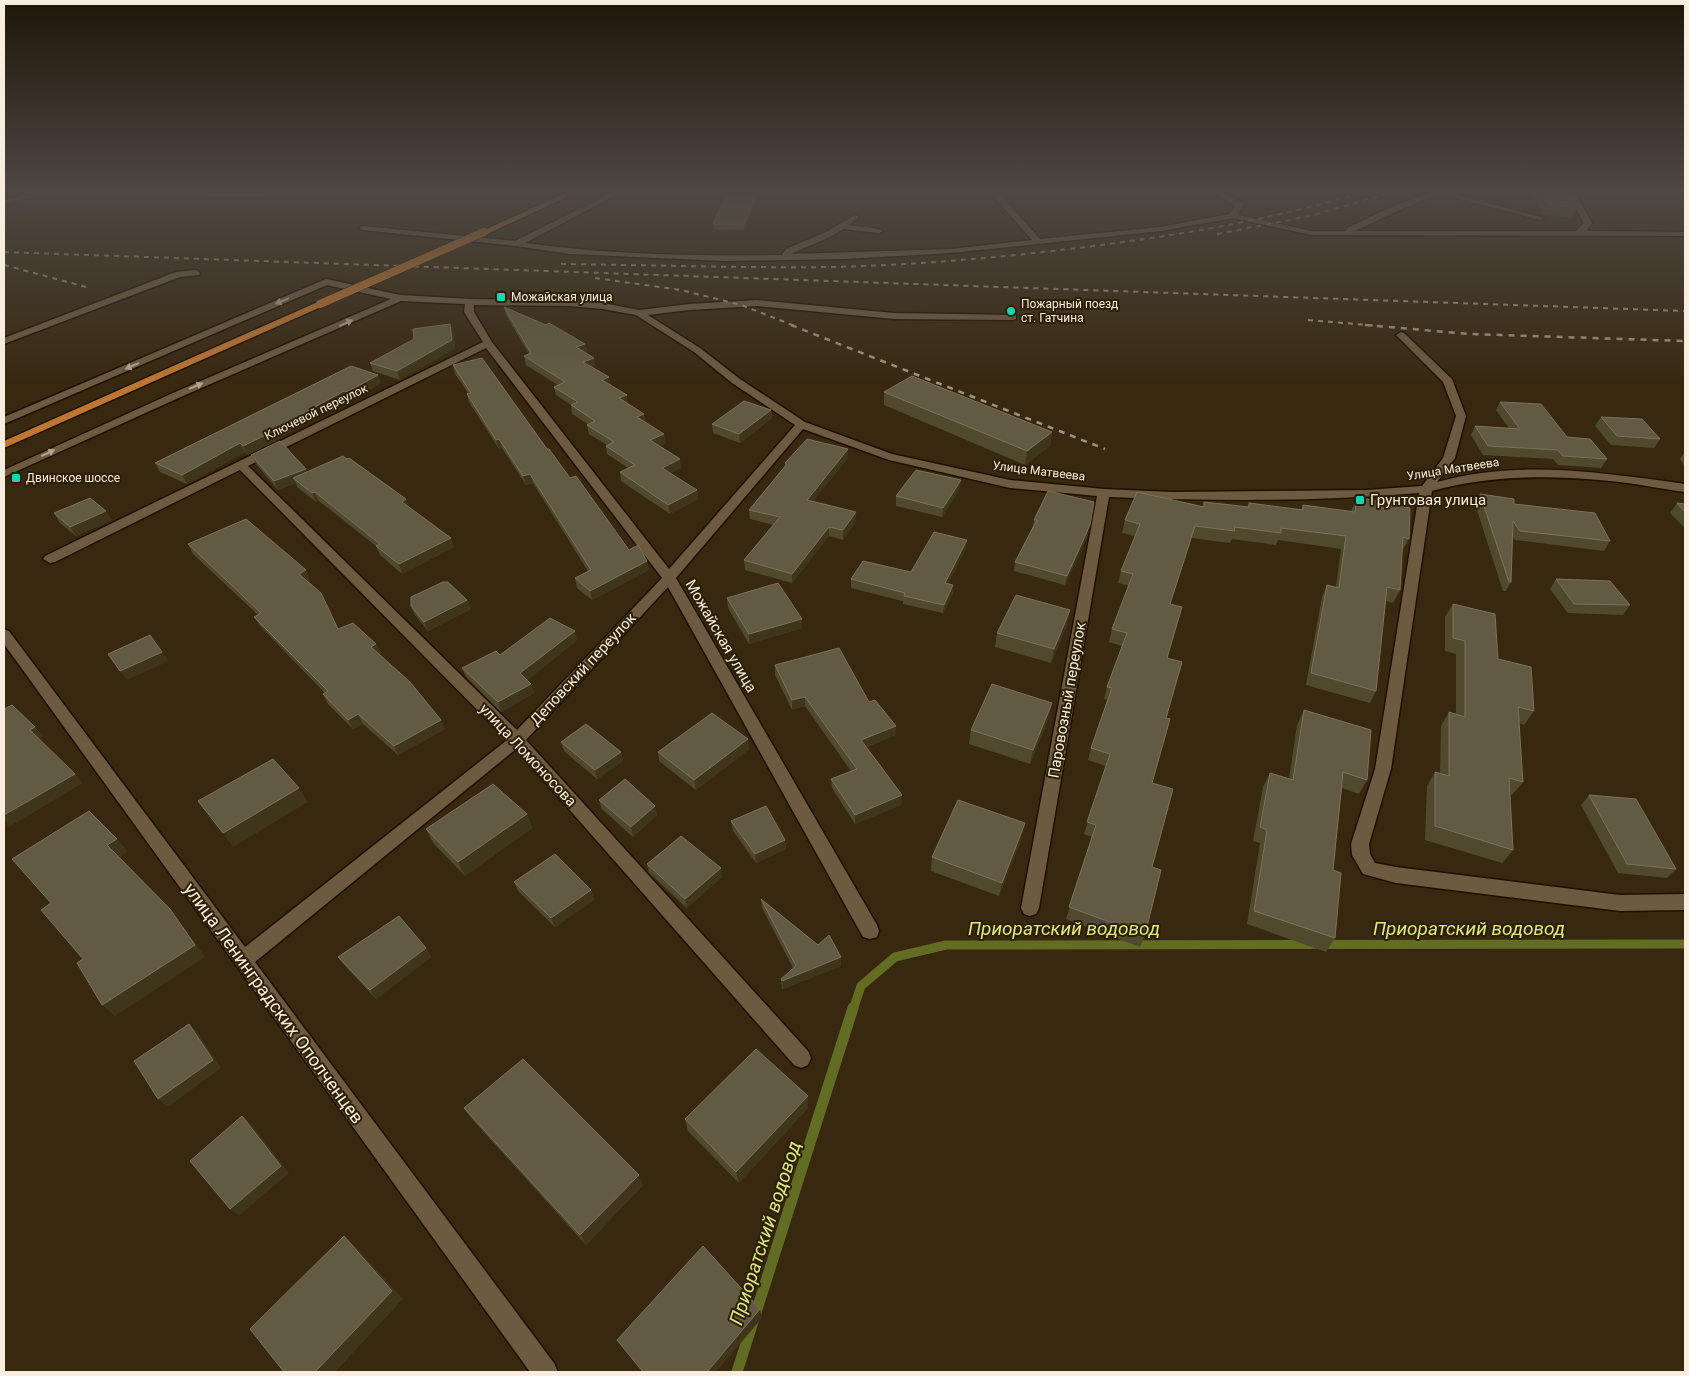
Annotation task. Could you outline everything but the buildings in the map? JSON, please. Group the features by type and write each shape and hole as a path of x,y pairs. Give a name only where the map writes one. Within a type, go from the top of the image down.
{"main road":[{"path":"4,445 433,254"}],"street":[{"path":"606,254 785,257 896,254"},
{"path":"4,341 179,274 196,273"},
{"name":"Улица Матвеева","path":"4,421 326,282 400,298 472,302 569,303 603,306 639,314 697,350 736,381 801,424 889,458 1010,484 1104,493 1173,496 1366,494 1426,489 1460,479 1511,474 1609,477 1685,488"},
{"path":"4,474 179,394 400,298"},
{"name":"Можайская улица","path":"472,302 468,307 469,312 488,343 669,578 870,931"},
{"path":"639,314 689,307 757,303 826,308 894,316 1013,317"},
{"path":"1401,335 1448,381 1461,416 1449,458 1426,489 1384,769 1360,844 1361,855 1369,869 1396,876 1620,903 1685,902"},
{"name":"Ключевой переулок","path":"50,559 488,343"},
{"name":"Деповский переулок","path":"243,960 517,740 669,578 801,424"},
{"name":"улица Ломоносова","path":"240,464 517,740 801,1058"},
{"name":"Паровозный переулок","path":"1030,908 1104,493"},
{"name":"улица Ленинградских Ополченцев","path":"4,634 545,1372"}],"waterway":[{"name":"Приоратский водовод","path":"853,1010 861,986 895,957 946,945 1685,944"},
{"name":"Приоратский водовод","path":"737,1372 853,1008"}],"railway":[{"path":"67,254 1685,311"},
{"path":"561,264 831,267 901,264 1018,254"},
{"path":"4,265 90,288"},
{"path":"595,278 681,290 741,305 795,326"},
{"path":"1308,320 1380,326"},
{"path":"791,325 1105,449"},
{"path":"1365,325 1470,334 1685,341"}],"place":[{"name":"Можайская улица","path":"501,297"},
{"name":"Пожарный поезд ст. Гатчина","path":"1011,311"},
{"name":"Двинское шоссе","path":"16,478"},
{"name":"Грунтовая улица","path":"1360,500"}]}
